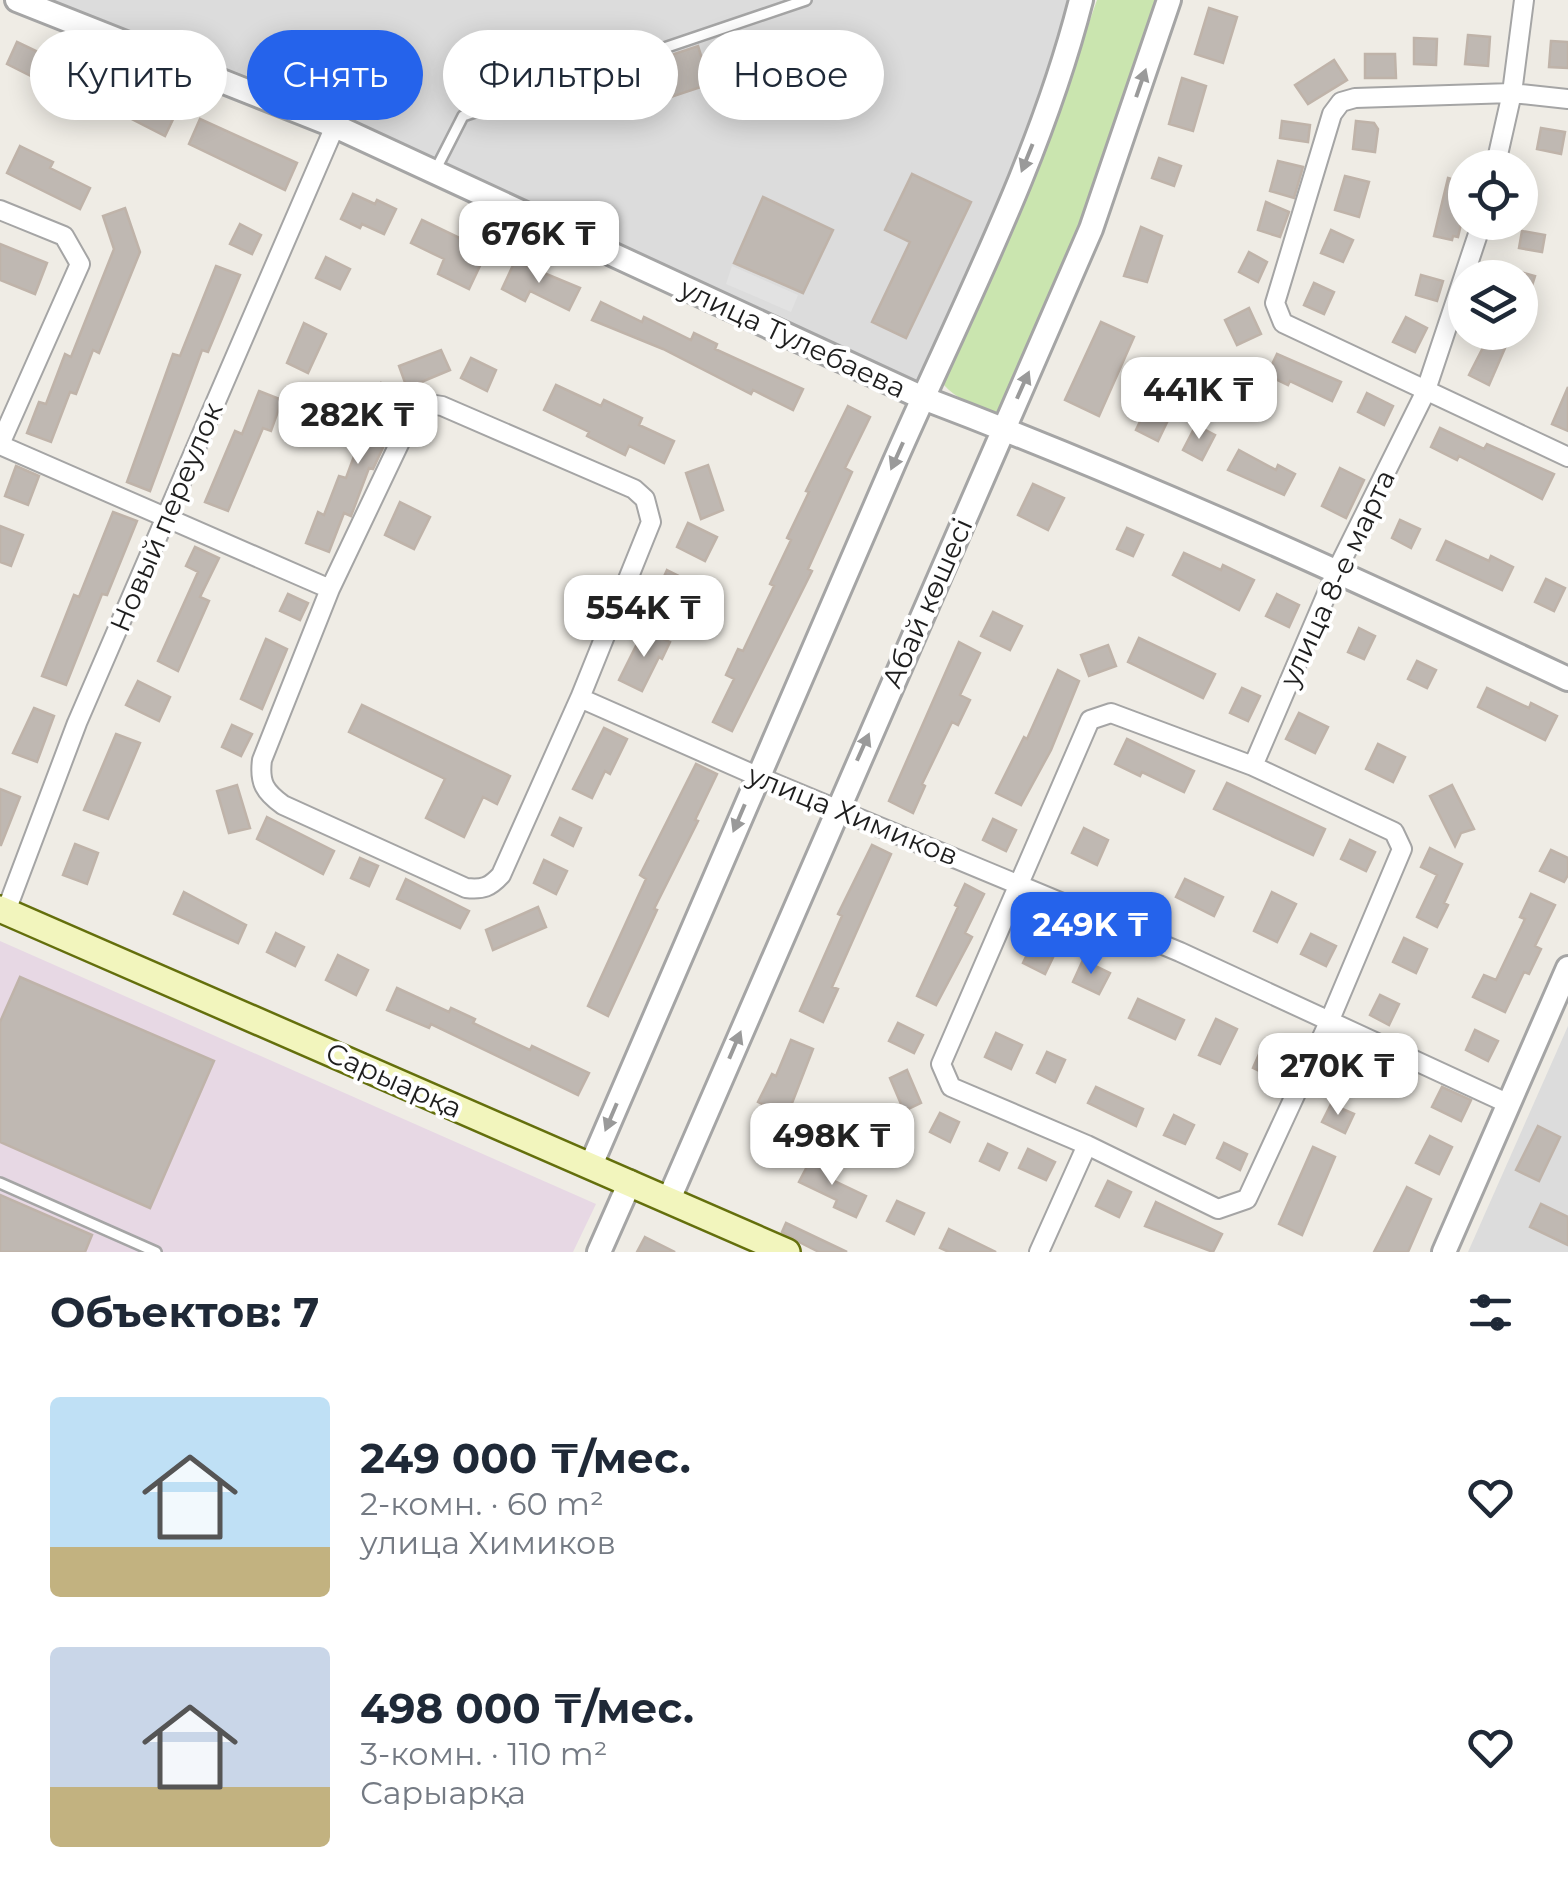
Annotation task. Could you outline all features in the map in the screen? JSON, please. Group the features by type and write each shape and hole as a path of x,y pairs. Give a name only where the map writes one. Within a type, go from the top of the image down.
{"main road":[{"name":"Сарыарқа","path":"3,910 788,1252"}],"street":[{"name":"улица Тулебаева","path":"17,0 335,126 922,398 1337,570 1568,679"},
{"path":"590,1165 1043,119 1065,63 1080,0"},
{"name":"Абай көшесі","path":"669,1199 1091,229 1169,0"},
{"path":"1498,150 1512,93 1524,0"},
{"path":"1568,99 1512,93 1355,98 1341,102 1332,114 1276,302 1284,324 1568,457"},
{"name":"Новый переулок","path":"3,910 77,723 335,126"},
{"path":"0,210 64,236 80,264 0,445 330,589"},
{"name":"улица 8-е марта","path":"1253,766 1337,570 1425,393 1476,240"},
{"path":"429,404 442,406 634,489 645,499 651,522 580,698 502,874 491,886 479,890 466,888 283,805 267,794 260,778 262,760 330,589 418,409 429,404"},
{"name":"улица Химиков","path":"580,698 756,776 1180,952 1509,1104"},
{"path":"1110,713 1253,766 1394,832 1402,849 1329,1022 1247,1200 1218,1209 1087,1145 951,1087 941,1064 1090,720 1110,713"},
{"path":"1444,1252 1568,968"},
{"path":"1039,1252 1087,1145"},
{"path":"599,1252 630,1182"}],"lane":[{"path":"434,171 463,116 806,0"},
{"path":"0,1183 156,1252"}],"shaded area":[{"path":"14,0 1078,0 1065,63 923,398 288,120 423,120 423,30 247,30 247,102 227,93 227,30 83,30"},
{"path":"732,266 798,295 791,312 726,284"},
{"path":"0,941 596,1204 573,1252 0,1252"},
{"path":"1568,1026 1568,1252 1468,1252"}],"green space":[{"path":"1097,0 1157,0 1075,256 1000,412 985,409 961,399 943,384 946,367 1047,142"}],"building":[{"path":"1209,8 1237,17 1223,63 1195,54"},
{"path":"1468,35 1490,37 1488,66 1465,64"},
{"path":"1414,38 1437,39 1436,65 1414,64"},
{"path":"1551,41 1568,42 1568,68 1549,67"},
{"path":"17,42 30,48 30,76 7,64"},
{"path":"698,46 698,88 678,95 678,53"},
{"path":"1365,54 1395,54 1396,78 1365,78"},
{"path":"1334,60 1347,80 1308,104 1295,85"},
{"path":"1182,78 1206,86 1193,131 1169,124"},
{"path":"134,120 173,120 165,136"},
{"path":"202,120 297,163 285,190 189,144"},
{"path":"1282,121 1310,125 1308,142 1280,138"},
{"path":"1356,121 1374,123 1378,129 1375,152 1353,149"},
{"path":"1541,128 1565,132 1561,154 1537,149"},
{"path":"20,146 53,162 50,168 90,188 80,209 7,173"},
{"path":"1159,158 1181,166 1174,186 1152,178"},
{"path":"1278,161 1303,167 1294,198 1270,191"},
{"path":"912,174 971,202 906,338 872,322 910,242 885,230"},
{"path":"1345,176 1369,182 1359,217 1335,210"},
{"path":"1448,178 1448,239 1434,236"},
{"path":"353,194 396,209 384,234 341,219"},
{"path":"763,197 833,230 803,293 734,263"},
{"path":"1266,202 1289,212 1280,237 1258,230"},
{"path":"125,208 140,252 99,353 93,350 76,394 70,392 51,442 27,433 39,402 46,404 65,354 71,357 114,249 103,216"},
{"path":"422,220 487,251 469,289 438,274 444,259 411,243"},
{"path":"240,224 261,235 252,254 230,244"},
{"path":"1141,227 1162,236 1147,282 1124,276"},
{"path":"1331,230 1353,240 1343,262 1321,253"},
{"path":"1538,234 1545,235 1542,252 1519,248 1520,240 1538,240"},
{"path":"0,244 47,263 35,294 0,280"},
{"path":"1249,252 1267,262 1258,282 1239,272"},
{"path":"326,257 350,269 340,289 316,278"},
{"path":"515,261 580,288 569,310 530,291 525,301 502,289"},
{"path":"216,266 240,275 208,352 202,350 150,491 127,482 173,354 180,356"},
{"path":"1421,275 1443,281 1437,301 1416,295"},
{"path":"1314,283 1334,292 1324,314 1304,305"},
{"path":"601,302 691,340 694,333 717,344 715,349 803,389 793,410 592,320"},
{"path":"1249,308 1261,334 1237,345 1225,320"},
{"path":"1406,317 1427,328 1415,352 1393,342"},
{"path":"1101,322 1134,337 1099,416 1065,400"},
{"path":"304,323 326,334 308,373 287,363"},
{"path":"441,350 450,370 407,388 399,366"},
{"path":"1482,350 1504,350 1489,385 1469,375"},
{"path":"1277,354 1341,382 1332,401 1267,375"},
{"path":"471,358 496,370 487,391 461,378"},
{"path":"1159,382 1181,393 1158,441 1136,430"},
{"path":"381,383 405,392 351,516 344,513 329,552 306,543 318,512 324,515 339,476 346,478"},
{"path":"556,385 601,406 604,400 642,418 639,425 674,441 664,463 629,446 625,455 544,410"},
{"path":"1568,387 1568,431 1552,424"},
{"path":"259,391 282,400 271,431 263,428 228,511 205,502 235,431 242,434"},
{"path":"1367,393 1393,406 1384,425 1358,412"},
{"path":"848,406 870,417 845,468 852,472 808,569 812,571 732,731 713,722 734,679 726,675 738,649 743,651 774,586 770,584 791,540 787,538 809,492 806,491"},
{"path":"1196,425 1215,435 1202,460 1183,450"},
{"path":"1440,428 1484,449 1487,444 1554,474 1542,499 1459,456 1457,460 1431,447"},
{"path":"1239,450 1276,470 1278,465 1295,474 1284,495 1228,470"},
{"path":"708,465 723,510 701,519 686,473"},
{"path":"16,466 39,476 28,505 5,496"},
{"path":"1340,468 1364,480 1346,518 1322,506"},
{"path":"1033,484 1064,498 1048,530 1018,515"},
{"path":"400,502 430,517 414,549 385,535"},
{"path":"113,512 137,521 107,595 102,594 66,685 42,676"},
{"path":"1400,520 1420,529 1411,548 1392,538"},
{"path":"688,523 717,537 705,561 677,547"},
{"path":"0,526 23,535 11,566 0,562"},
{"path":"1127,528 1143,535 1133,556 1117,549"},
{"path":"1446,541 1489,561 1491,556 1513,567 1502,590 1437,560"},
{"path":"195,547 219,558 200,597 209,601 178,671 158,661 198,572 186,566"},
{"path":"1184,553 1254,580 1239,610 1173,575"},
{"path":"667,570 689,581 679,603 657,592"},
{"path":"1546,579 1565,588 1554,611 1535,602"},
{"path":"288,594 308,603 300,620 280,611"},
{"path":"1277,594 1299,605 1289,627 1266,616"},
{"path":"993,612 1022,626 1010,650 981,636"},
{"path":"1359,628 1375,636 1364,659 1348,652"},
{"path":"644,630 670,642 642,691 619,680"},
{"path":"1139,638 1215,674 1203,698 1128,662"},
{"path":"266,639 287,649 262,709 241,699"},
{"path":"959,642 980,653 960,695 970,700 958,725 952,722 922,784 925,786 913,813 889,801"},
{"path":"1108,645 1116,666 1089,676 1081,655"},
{"path":"1417,661 1436,670 1427,688 1408,679"},
{"path":"1058,670 1079,681 1051,750 1021,805 996,793 1024,737 1027,739"},
{"path":"138,681 170,697 159,721 126,705"},
{"path":"1242,688 1260,696 1248,721 1230,713"},
{"path":"1487,688 1557,716 1545,740 1478,707"},
{"path":"362,705 510,776 497,804 483,797 464,837 426,818 445,779 349,732"},
{"path":"34,708 54,716 37,762 13,753"},
{"path":"1299,713 1328,727 1315,753 1286,739"},
{"path":"232,725 252,734 241,756 222,747"},
{"path":"604,728 627,739 610,774 605,771 592,798 573,789"},
{"path":"116,734 140,743 108,819 84,810"},
{"path":"1127,739 1194,771 1184,792 1115,764"},
{"path":"1378,744 1405,757 1393,782 1366,769"},
{"path":"696,764 717,774 608,1016 588,1006 646,879 640,875"},
{"path":"1227,783 1325,829 1313,855 1214,809"},
{"path":"237,785 250,828 229,833 217,791"},
{"path":"1452,785 1474,829 1461,833 1455,846 1430,796"},
{"path":"0,789 20,797 1,845 0,845"},
{"path":"267,817 334,851 323,874 257,839"},
{"path":"560,818 581,828 573,846 552,835"},
{"path":"993,819 1016,830 1006,851 983,840"},
{"path":"1084,828 1108,840 1097,865 1072,853"},
{"path":"1350,840 1375,852 1366,871 1341,859"},
{"path":"75,844 98,853 87,884 63,875"},
{"path":"872,845 891,854 832,987 838,989 823,1022 800,1011 842,916 838,914"},
{"path":"1430,848 1462,864 1437,927 1417,917 1437,875 1421,867"},
{"path":"1551,850 1568,858 1564,882 1540,871"},
{"path":"360,858 378,866 369,886 351,878"},
{"path":"544,860 567,871 556,894 534,883"},
{"path":"406,879 469,911 460,928 397,899"},
{"path":"1185,879 1223,897 1214,916 1176,897"},
{"path":"965,884 984,894 965,933 972,937 936,1005 917,996"},
{"path":"184,892 246,925 238,943 174,914"},
{"path":"1272,892 1296,904 1277,942 1254,931"},
{"path":"1531,894 1555,905 1535,946 1541,949 1529,974 1524,972 1505,1012 1473,997 1484,975 1496,980 1525,919 1520,917"},
{"path":"538,907 546,927 493,950 486,930"},
{"path":"276,933 304,947 295,966 267,952"},
{"path":"1311,934 1336,946 1326,966 1301,954"},
{"path":"1404,938 1427,949 1416,973 1393,962"},
{"path":"1034,940 1056,951 1045,974 1023,963"},
{"path":"338,955 368,970 356,995 326,980"},
{"path":"1083,960 1110,973 1099,994 1073,982"},
{"path":"20,977 214,1061 150,1208 0,1142 0,1022"},
{"path":"397,988 449,1012 451,1008 530,1050 532,1046 589,1073 578,1095 431,1024 429,1028 387,1010"},
{"path":"1380,995 1399,1004 1389,1025 1370,1015"},
{"path":"1138,999 1184,1020 1175,1039 1129,1018"},
{"path":"1216,1019 1237,1029 1220,1064 1199,1055"},
{"path":"898,1023 923,1035 914,1053 889,1041"},
{"path":"1475,1030 1498,1041 1488,1061 1466,1050"},
{"path":"996,1033 1022,1045 1011,1069 985,1057"},
{"path":"791,1040 813,1049 787,1116 758,1102 772,1074 776,1076"},
{"path":"1357,1050 1381,1062 1372,1081 1348,1070"},
{"path":"1047,1052 1065,1060 1055,1082 1037,1073"},
{"path":"1260,1052 1292,1067 1284,1083 1253,1068"},
{"path":"907,1070 921,1103 904,1111 890,1078"},
{"path":"1096,1087 1143,1109 1136,1126 1088,1103"},
{"path":"1442,1087 1471,1100 1461,1121 1432,1107"},
{"path":"1331,1104 1354,1114 1345,1133 1322,1122"},
{"path":"940,1113 959,1122 950,1142 930,1132"},
{"path":"1174,1115 1194,1125 1185,1144 1164,1135"},
{"path":"1538,1126 1560,1137 1539,1181 1516,1170"},
{"path":"1430,1136 1452,1147 1439,1174 1416,1163"},
{"path":"1224,1143 1247,1154 1240,1170 1217,1158"},
{"path":"988,1144 1007,1153 999,1170 980,1161"},
{"path":"1313,1147 1335,1157 1302,1235 1279,1224"},
{"path":"1028,1149 1055,1162 1046,1180 1019,1168"},
{"path":"811,1159 836,1172 832,1180 866,1196 856,1217 834,1207 837,1200 799,1182"},
{"path":"1108,1181 1131,1192 1119,1217 1096,1206"},
{"path":"1407,1187 1431,1199 1408,1252 1374,1252"},
{"path":"0,1195 92,1235 85,1252 0,1252"},
{"path":"897,1201 924,1213 914,1234 887,1221"},
{"path":"1156,1202 1222,1234 1213,1252 1145,1226"},
{"path":"1541,1204 1568,1217 1568,1245 1530,1227"},
{"path":"786,1223 847,1252 819,1252 782,1232"},
{"path":"949,1229 996,1252 949,1252 940,1248"},
{"path":"645,1237 675,1252 637,1252"}]}
